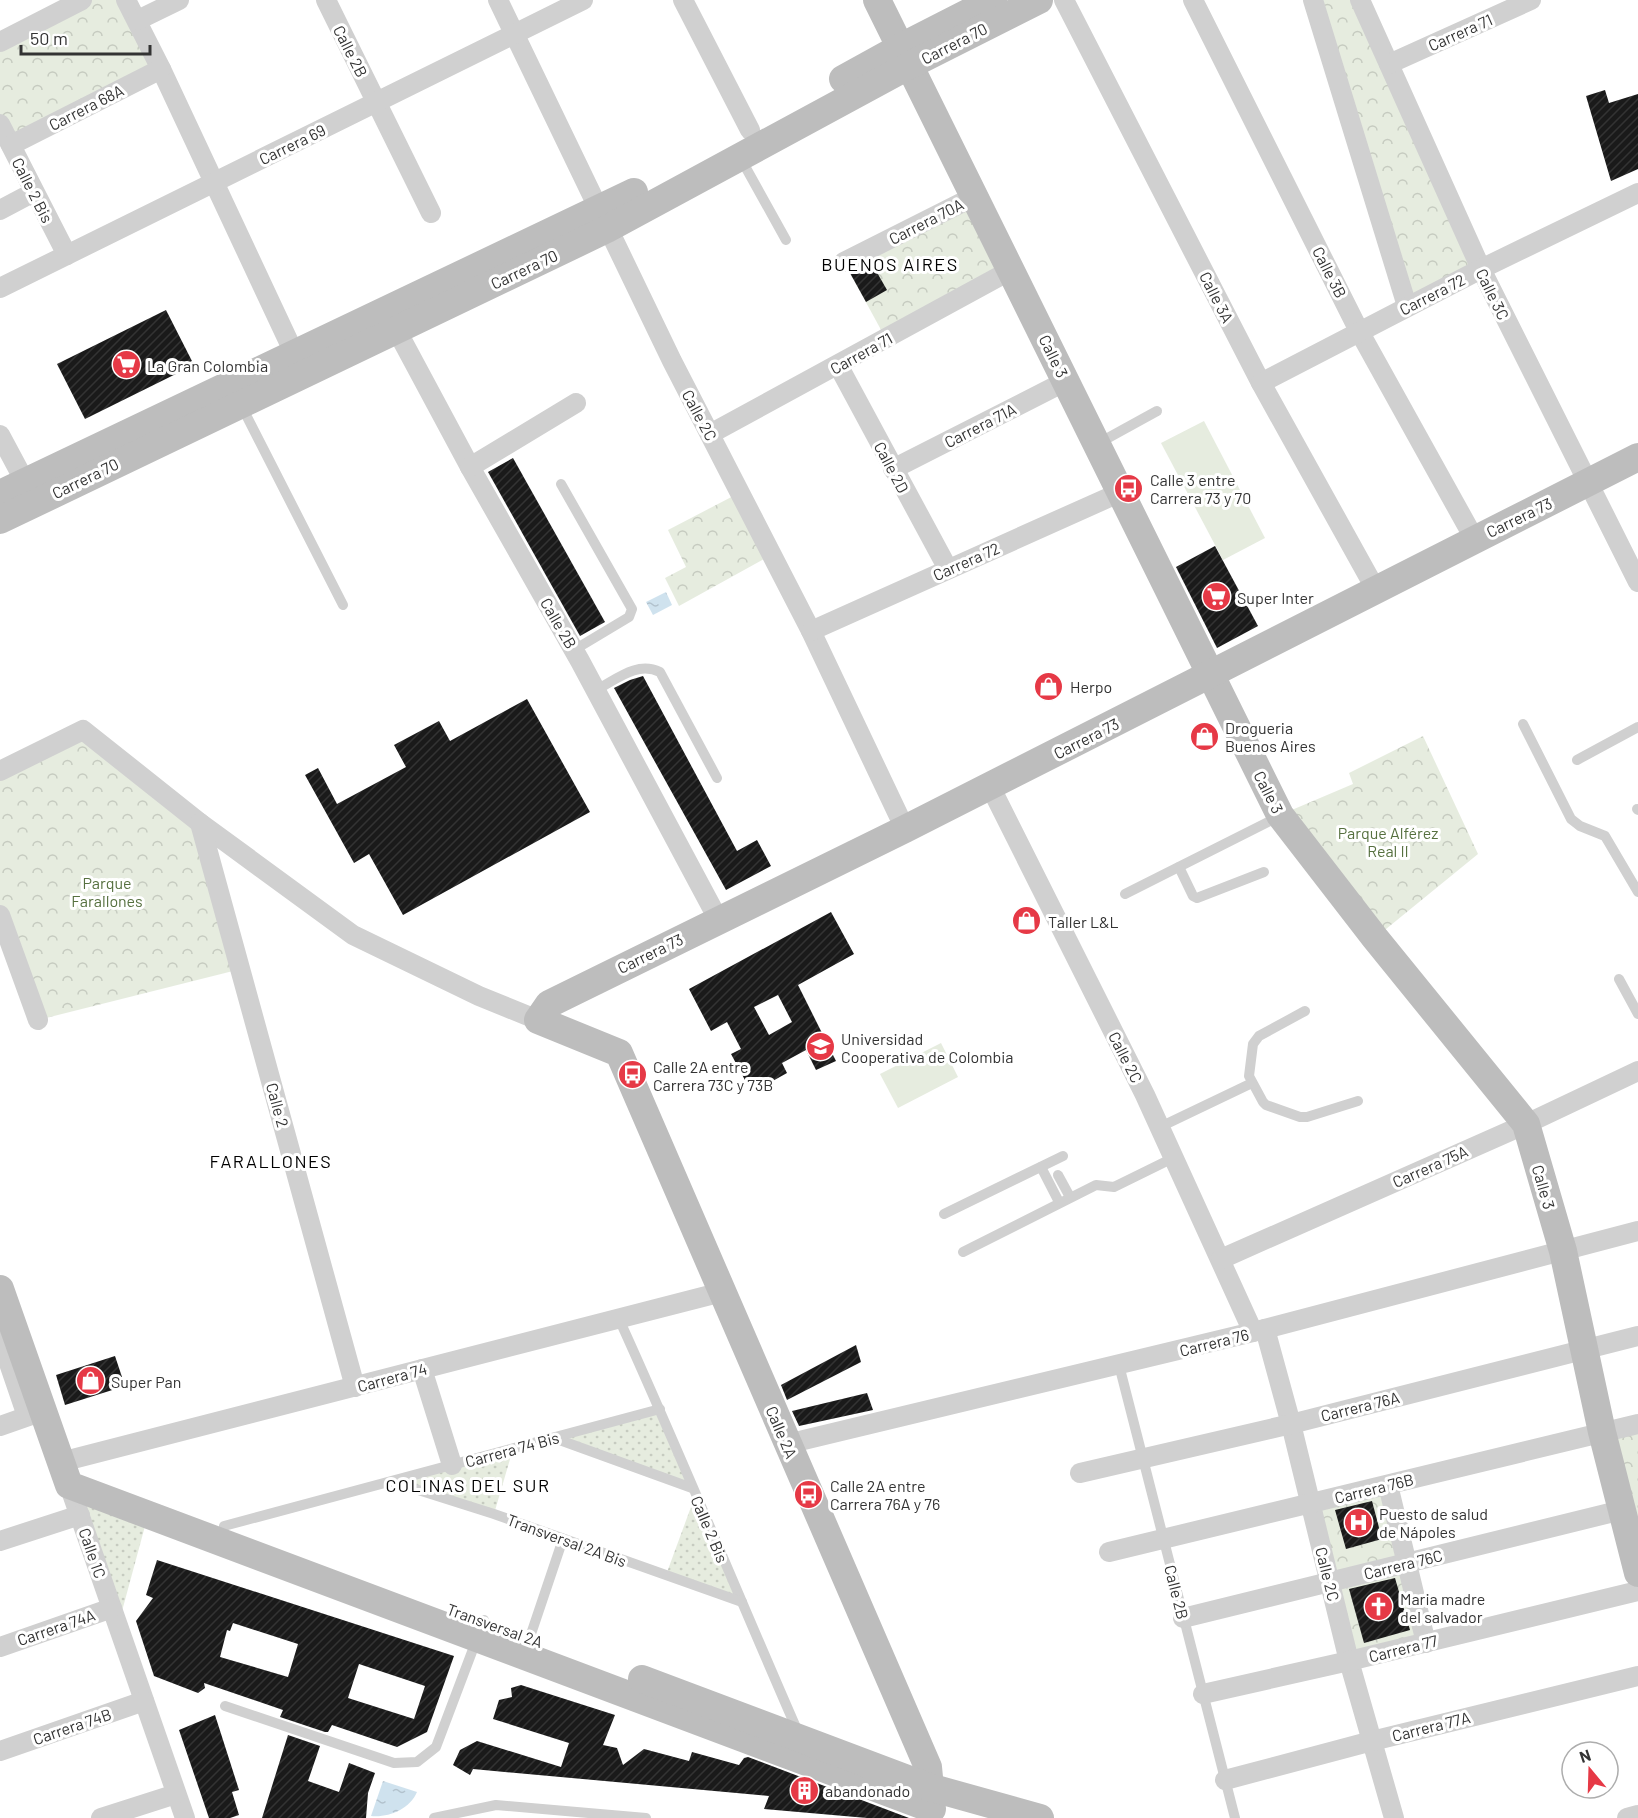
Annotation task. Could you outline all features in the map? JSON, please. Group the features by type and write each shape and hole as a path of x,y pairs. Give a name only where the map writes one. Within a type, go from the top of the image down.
{"street":[{"path":"0,42 82,0"},
{"path":"126,0 138,20 294,353"},
{"path":"138,20 179,0"},
{"name":"Calle 2B","path":"326,0 431,213"},
{"name":"Calle 2C","path":"498,0 602,220 811,631 905,829"},
{"name":"Carrera 69","path":"0,288 583,0"},
{"path":"683,0 750,130"},
{"name":"Calle 3","path":"877,0 1280,816 1375,938 1526,1124 1563,1251 1602,1432 1638,1573"},
{"name":"Carrera 70","path":"0,520 20,493 294,353 602,220 740,157 993,0"},
{"name":"Carrera 70","path":"20,493 240,404 396,329 602,220 750,130 905,56 1039,0"},
{"name":"Calle 3A","path":"1064,0 1261,383 1376,590"},
{"name":"Calle 3B","path":"1193,0 1359,331 1475,540"},
{"path":"1313,0 1407,306"},
{"name":"Calle 3C","path":"1360,0 1481,269 1638,582"},
{"name":"Carrera 71","path":"1389,64 1531,0"},
{"name":"Carrera 68A","path":"10,145 161,69"},
{"name":"Calle 2 Bis","path":"0,124 67,255"},
{"path":"0,210 34,192"},
{"name":"Carrera 72","path":"1261,383 1407,306 1638,193"},
{"name":"Carrera 70A","path":"844,262 975,196"},
{"name":"Carrera 71","path":"710,434 1011,270"},
{"name":"Calle 2B","path":"396,329 470,467 596,690 718,919"},
{"name":"Calle 2D","path":"838,365 948,569"},
{"name":"Carrera 71A","path":"893,469 1066,381"},
{"path":"470,467 576,403"},
{"path":"0,435 20,493"},
{"name":"Carrera 73","path":"538,1020 549,1004 905,829 1587,484 1638,456"},
{"name":"Carrera 72","path":"811,631 1120,492"},
{"path":"0,771 83,730 200,823 353,935 478,996 538,1020"},
{"name":"Calle 2C","path":"990,786 1160,1127 1221,1259 1259,1331 1291,1424 1348,1661 1394,1818"},
{"name":"Calle 2","path":"200,823 355,1387"},
{"path":"0,915 38,1020"},
{"name":"Calle 2A","path":"538,1020 619,1053 928,1767 931,1804"},
{"name":"Carrera 75A","path":"1221,1259 1526,1124 1638,1071"},
{"name":"Carrera 76","path":"787,1444 1259,1331 1638,1231"},
{"name":"Calle 1C","path":"0,1289 35,1414 65,1474 185,1818"},
{"name":"Carrera 74","path":"65,1474 355,1387 722,1292"},
{"name":"Carrera 76A","path":"1080,1473 1291,1424 1638,1336"},
{"path":"0,1337 35,1414 0,1426"},
{"path":"422,1370 452,1465"},
{"name":"Carrera 76B","path":"1109,1552 1638,1424"},
{"name":"Transversal 2A","path":"65,1474 224,1526 480,1629 931,1804"},
{"name":"Transversal 2A","path":"65,1474 480,1629 530,1637 801,1738 931,1804"},
{"path":"1388,1485 1426,1643"},
{"name":"Carrera 76C","path":"1184,1618 1622,1510"},
{"path":"0,1541 80,1515"},
{"name":"Carrera 77","path":"1203,1694 1638,1591"},
{"name":"Carrera 74A","path":"0,1647 112,1608"},
{"name":"Carrera 77A","path":"1225,1780 1372,1741 1638,1676"},
{"name":"Carrera 74B","path":"0,1750 144,1701"},
{"path":"100,1818 176,1794"},
{"path":"931,1804 1040,1818"}],"lane":[{"path":"740,157 786,240"},
{"path":"240,404 343,606"},
{"path":"1097,444 1157,411"},
{"path":"561,484 632,609 628,617 574,650"},
{"path":"596,690 636,668 649,667 660,672 717,778"},
{"path":"1523,724 1571,819 1580,826 1605,836 1638,892"},
{"path":"1577,760 1638,727"},
{"path":"1125,894 1280,816"},
{"path":"1179,867 1193,896 1197,898 1264,872"},
{"path":"1619,979 1638,1014"},
{"path":"1305,1011 1259,1036 1253,1044 1249,1076 1252,1083 1266,1105 1300,1117 1307,1117 1358,1101"},
{"path":"1160,1127 1252,1083"},
{"path":"944,1214 1063,1156"},
{"path":"963,1252 1096,1185 1114,1187 1173,1158"},
{"path":"1041,1167 1064,1200"},
{"path":"1058,1175 1064,1200"},
{"name":"Calle 2 Bis","path":"619,1319 801,1738"},
{"name":"Calle 2B","path":"1119,1365 1234,1818"},
{"name":"Carrera 74 Bis","path":"224,1526 660,1409"},
{"path":"554,1438 692,1488"},
{"name":"Transversal 2A Bis","path":"391,1481 742,1602"},
{"path":"530,1637 563,1539"},
{"path":"225,1706 394,1763 417,1762 436,1747 480,1629"},
{"path":"434,1818 496,1805 646,1818"}],"green space":[{"path":"82,0 126,0 161,69 11,145 0,124 0,42"},
{"path":"1313,0 1360,0 1481,269 1407,306"},
{"path":"975,196 1011,270 886,339 844,262"},
{"path":"1204,421 1265,538 1223,560 1161,443"},
{"path":"741,492 773,554 679,606 665,578 686,567 668,530"},
{"name":"Parque Farallones","path":"83,730 200,823 241,969 38,1020 0,915 0,771"},
{"name":"Parque Alférez Real II","path":"1423,736 1478,854 1375,938 1280,815 1353,784 1349,773"},
{"path":"941,1043 958,1077 898,1108 880,1074"},
{"path":"660,1409 692,1488 554,1438"},
{"path":"1638,1424 1638,1573 1602,1432"},
{"path":"513,1449 494,1514 391,1481"},
{"path":"69,1485 148,1515 118,1626"},
{"path":"1388,1485 1426,1643 1349,1661 1311,1503"},
{"path":"695,1496 742,1602 666,1575"}],"water":[{"path":"666,592 672,605 653,615 646,602"},
{"path":"383,1781 417,1792 404,1808 391,1814 371,1816"}],"building":[{"path":"1605,90 1609,103 1638,94 1638,169 1611,181 1586,96"},
{"path":"871,262 887,290 866,302 850,273"},
{"name":"La Gran Colombia","path":"166,310 194,365 85,419 57,364"},
{"path":"513,458 605,622 580,636 488,472"},
{"name":"Super Inter","path":"1215,546 1258,626 1217,648 1176,567"},
{"path":"643,676 737,851 757,840 771,866 726,890 614,688"},
{"path":"527,699 590,812 403,915 369,854 354,863 305,775 318,768 337,804 406,767 394,745 439,721 450,741"},
{"path":"831,912 854,954 798,985 836,1061 816,1070 806,1050 782,1063 787,1073 760,1088 754,1078 746,1082 731,1054 741,1049 727,1022 711,1031 689,989","holes":["778,995 792,1022 769,1035 754,1007"]},
{"path":"856,1345 861,1362 787,1400 781,1385"},
{"name":"Super Pan","path":"115,1356 125,1386 65,1405 56,1375"},
{"path":"867,1393 873,1410 799,1426 792,1411"},
{"name":"Puesto de salud de Nápoles","path":"1372,1501 1382,1539 1346,1549 1335,1510"},
{"path":"157,1560 454,1656 427,1732 397,1747 332,1725 328,1732 325,1732 280,1717 283,1710 204,1683 205,1688 198,1693 154,1676 136,1621 153,1598 146,1595","holes":["233,1623 298,1644 288,1677 220,1657 227,1630 230,1631","359,1664 425,1686 414,1719 348,1698"]},
{"name":"Maria madre del salvador","path":"1395,1578 1410,1630 1364,1643 1349,1589"},
{"path":"521,1685 615,1715 603,1745 617,1748 623,1765 644,1749 689,1761 692,1752 739,1765 744,1758 748,1757 909,1818 867,1818 764,1809 769,1796 473,1769 470,1775 453,1765 460,1750 477,1741 561,1767 569,1743 493,1719 499,1700 512,1697 511,1688"},
{"path":"215,1715 239,1790 232,1792 239,1815 230,1818 209,1818 179,1730"},
{"path":"288,1735 320,1746 308,1781 339,1792 349,1763 375,1773 368,1793 366,1818 262,1818"}],"place":[{"name":"La Gran Colombia","path":"126,365"},
{"name":"Calle 3 entre Carrera 73 y 70","path":"1129,488"},
{"name":"Super Inter","path":"1216,597"},
{"name":"Herpo","path":"1049,686"},
{"name":"Drogueria Buenos Aires","path":"1204,736"},
{"name":"Taller L&L","path":"1027,921"},
{"name":"Universidad Cooperativa de Colombia","path":"820,1047"},
{"name":"Calle 2A entre Carrera 73C y 73B","path":"632,1075"},
{"name":"Super Pan","path":"90,1381"},
{"name":"Calle 2A entre Carrera 76A y 76","path":"809,1494"},
{"name":"Puesto de salud de Nápoles","path":"1358,1522"},
{"name":"Maria madre del salvador","path":"1379,1607"},
{"name":"abandonado","path":"804,1790"}],"district":[{"name":"BUENOS AIRES","path":"890,264"},
{"name":"FARALLONES","path":"271,1161"},
{"name":"COLINAS DEL SUR","path":"468,1485"}]}
